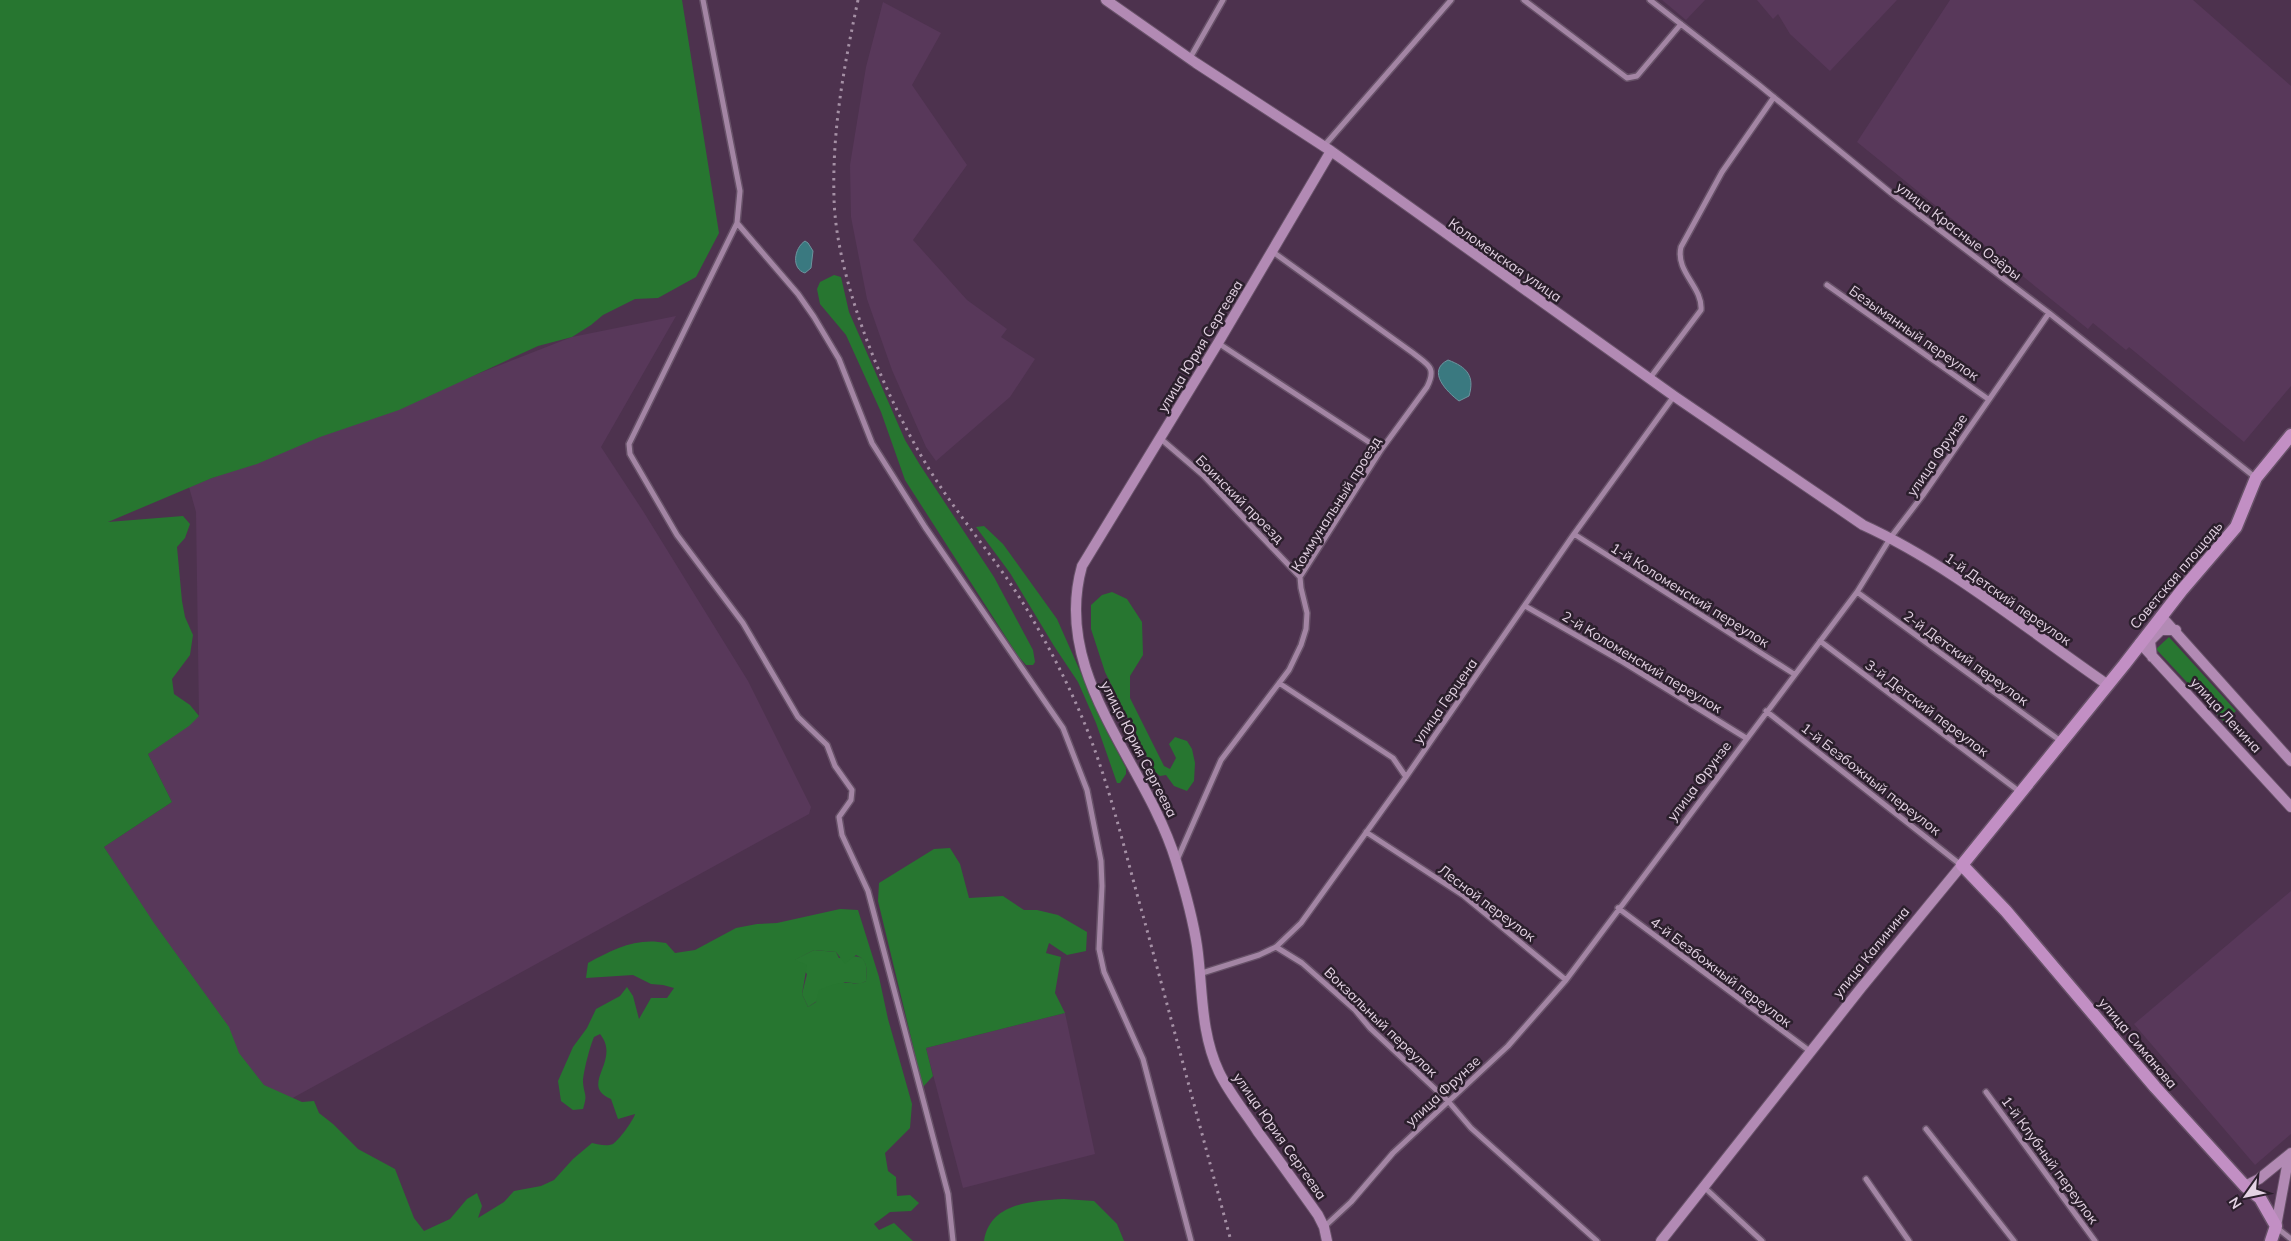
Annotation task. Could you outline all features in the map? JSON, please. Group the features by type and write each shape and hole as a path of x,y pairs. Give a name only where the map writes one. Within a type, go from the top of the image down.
{"main road":[{"name":"Коломенская улица","path":"1106,0 1190,59 1328,149 1674,396 1863,525 1891,537"},
{"name":"улица Юрия Сергеева","path":"1327,1241 1324,1227 1318,1214 1232,1095 1219,1073 1205,1031 1196,945 1176,861 1151,802 1096,698 1081,658 1075,624 1076,587 1082,566 1273,252 1328,149"},
{"path":"2256,478 2291,435"},
{"name":"Советская площадь","path":"2108,684 2161,616 2236,527 2256,478"},
{"name":"1-й Детский переулок","path":"1891,537 2108,684"},
{"name":"улица Ленина","path":"2161,616 2176,630 2291,761"},
{"path":"2152,657 2150,641 2161,630 2176,630"},
{"name":"улица Ленина","path":"2140,643 2291,807"},
{"name":"улица Калинина","path":"1661,1241 2108,684"},
{"name":"улица Симанова","path":"1962,865 2006,911 2155,1087 2245,1186 2260,1198 2276,1226"},
{"path":"2245,1186 2258,1179 2291,1153"},
{"path":"2271,1241 2276,1226 2291,1153"}],"street":[{"path":"703,0 740,191 737,223 629,444 630,454 677,535 743,623 798,717 827,745 838,771 852,790 851,800 839,817 842,835 868,891 948,1194 953,1241"},
{"path":"1190,59 1223,0"},
{"name":"улица Юрия Сергеева","path":"1328,149 1451,0"},
{"path":"1524,0 1627,78 1637,76 1680,24"},
{"name":"улица Красные Озёры","path":"1650,0 1774,97 1891,193 2049,313 2256,478"},
{"path":"1650,379 1701,310 1699,298 1682,267 1679,256 1681,247 1722,172 1774,97"},
{"path":"737,223 798,294 814,317 839,360 872,443 925,527 1063,728 1087,790 1101,861 1099,949 1104,972 1143,1059 1191,1241"},
{"name":"Коммунальный проезд","path":"1176,861 1221,760 1289,670 1302,645 1308,612 1300,588 1300,577 1381,450 1427,387 1432,376 1430,367 1413,353 1273,252"},
{"name":"Безымянный переулок","path":"1827,285 1988,399"},
{"name":"улица Фрунзе","path":"1324,1227 1351,1202 1392,1153 1508,1046 1566,980 1618,908 1857,592 1891,537 1923,496 2049,313"},
{"path":"1218,343 1381,450"},
{"name":"улица Герцена","path":"1198,974 1258,955 1276,947 1301,923 1406,777 1574,534 1674,396"},
{"name":"Боинский проезд","path":"1160,439 1203,475 1300,577"},
{"name":"1-й Коломенский переулок","path":"1574,534 1794,674"},
{"name":"2-й Детский переулок","path":"1857,592 2062,742"},
{"name":"2-й Коломенский переулок","path":"1525,606 1623,662 1746,738"},
{"name":"3-й Детский переулок","path":"1820,641 2020,792"},
{"path":"1279,683 1393,758 1406,777"},
{"name":"1-й Безбожный переулок","path":"1766,711 1962,865"},
{"name":"Лесной переулок","path":"1366,832 1464,896 1566,980"},
{"name":"4-й Безбожный переулок","path":"1618,908 1812,1053"},
{"name":"Вокзальный переулок","path":"1276,947 1302,963 1355,1010 1370,1028 1448,1102 1472,1128 1597,1241"},
{"name":"1-й Клубный переулок","path":"1986,1092 2095,1241"},
{"path":"1926,1130 2014,1241"},
{"path":"1866,1179 1909,1241"},
{"path":"1704,1186 1760,1239"},
{"name":"улица Симанова","path":"2276,1226 2291,1239"}],"shaded area":[{"path":"1662,0 1705,0 1686,20"},
{"path":"1757,0 1897,0 1830,71 1790,34 1778,14 1773,19"},
{"path":"1950,0 2193,0 2291,86 2291,386 2244,442 2129,347 2126,350 2093,323 2088,329 1857,142"},
{"path":"883,2 941,33 912,85 967,165 913,240 967,300 1007,329 1001,337 1035,359 1010,397 936,461 926,447 892,370 867,299 851,217 850,165 866,67"},
{"path":"805,241 813,251 811,268 805,273 801,271 796,263 796,253"},
{"path":"676,316 601,447 643,511 748,681 811,807 809,814 269,1111 104,847 172,802 148,754 199,716 196,512 189,487 572,337"},
{"path":"1448,360 1465,369 1470,378 1471,389 1469,396 1459,401 1444,387 1439,375 1442,365"},
{"path":"2291,891 2291,1134 2255,1165 2134,1024"},
{"path":"1065,1013 1095,1154 963,1188 926,1048"}],"green space":[{"path":"0,0 682,0 719,233 696,277 658,298 635,299 603,315 572,337 538,346 399,410 320,437 257,464 212,478 108,522 183,516 190,524 185,538 177,547 182,601 185,617 193,635 190,655 172,679 174,694 190,705 199,716 189,726 148,754 172,802 104,847 154,923 229,1027 239,1053 264,1085 302,1102 314,1101 319,1113 358,1149 395,1169 414,1218 424,1231 450,1219 467,1199 477,1193 482,1206 478,1218 504,1202 514,1191 541,1186 554,1180 573,1159 592,1143 613,1144 632,1121 635,1114 618,1119 611,1099 602,1093 598,1087 606,1054 605,1044 600,1034 594,1037 585,1066 583,1109 573,1110 561,1101 558,1081 573,1047 587,1028 596,1009 620,996 627,987 633,996 639,1019 651,998 667,998 674,988 651,984 633,975 586,978 588,963 616,949 635,943 666,943 675,953 695,950 736,928 777,923 840,909 858,910 879,977 888,1019 912,1104 910,1128 885,1153 888,1171 896,1177 897,1196 910,1195 919,1203 911,1211 890,1212 874,1224 879,1230 894,1223 913,1241 0,1241","holes":["814,950 836,952 845,964 856,955 863,959 866,969 866,981 857,984 831,985 819,990 816,1002 808,1007 802,994 807,965 795,960"]},
{"path":"834,275 841,277 849,312 905,440 994,577 1033,650 1035,662 1033,665 1026,665 1018,656 905,480 881,412 846,335 820,304 817,289 820,282"},
{"path":"984,526 1003,544 1057,619 1108,734 1126,768 1126,774 1120,783 1117,783 1096,723 1078,682 1010,573 976,527"},
{"path":"1112,592 1127,599 1142,622 1143,655 1130,676 1130,698 1164,766 1170,769 1176,758 1169,744 1175,737 1187,741 1192,749 1195,763 1194,781 1187,791 1174,786 1166,775 1160,776 1154,771 1105,672 1091,629 1091,605 1102,595"},
{"path":"2169,637 2236,711 2224,722 2156,649"},
{"path":"950,848 960,864 969,898 1003,896 1024,910 1037,910 1058,915 1087,932 1086,951 1067,955 1049,943 1046,953 1061,957 1055,993 1065,1013 926,1048 933,1076 923,1087 878,901 879,883 934,849"},
{"path":"814,950 836,952 839,958 853,956 862,958 866,966 866,981 860,984 845,982 808,1007 802,994 807,974 794,960"},
{"path":"1064,1199 1094,1201 1117,1224 1124,1241 984,1241 988,1228 995,1218 1004,1211 1027,1203"}],"railway":[{"path":"858,0 840,98 834,173 837,232 844,269 855,307 885,384 920,454 948,498 1003,572 1023,603 1056,661 1084,722 1102,770 1117,819 1231,1241"}]}
